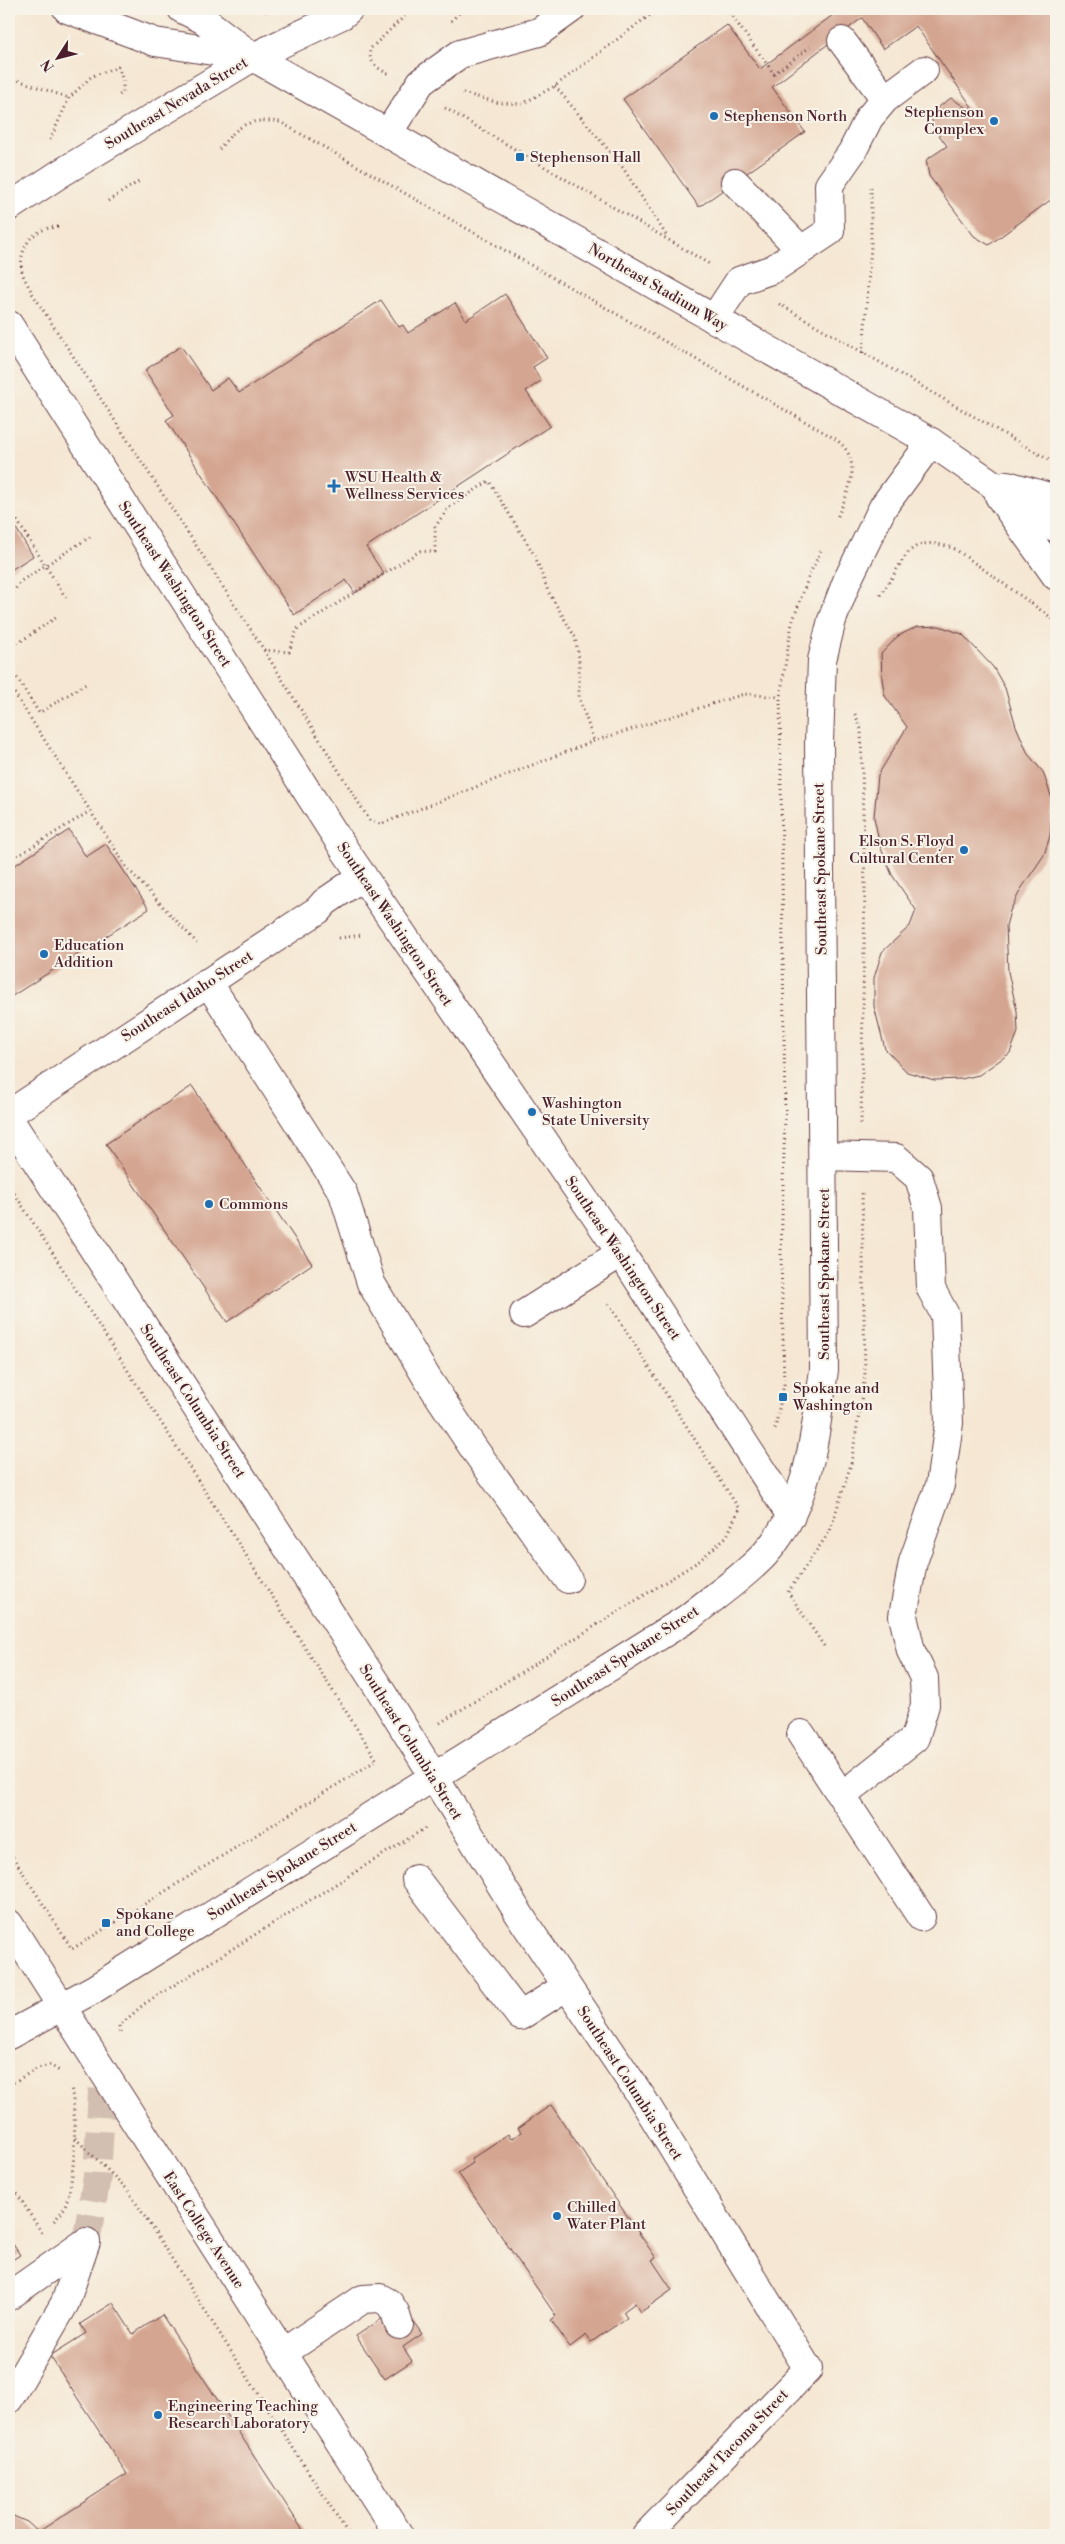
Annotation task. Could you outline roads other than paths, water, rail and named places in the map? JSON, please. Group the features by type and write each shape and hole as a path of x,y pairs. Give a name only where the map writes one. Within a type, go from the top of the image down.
{"street":[{"name":"Northeast Stadium Way","path":"67,9 155,42 253,57"},
{"name":"Northeast Stadium Way","path":"182,9 204,20 253,57 932,442 1056,528"},
{"name":"Southeast Nevada Street","path":"9,207 61,173 253,57 342,15 349,9"},
{"path":"388,134 421,82 460,54 539,32 571,9"},
{"path":"842,41 885,98"},
{"path":"714,319 738,281 773,269 830,231 829,185 852,152 869,118 885,98 924,70"},
{"path":"735,182 801,250"},
{"name":"Southeast Washington Street","path":"9,325 362,876 621,1253 791,1516"},
{"name":"Southeast Spokane Street","path":"9,2035 61,2008 688,1618 765,1554 791,1516 811,1458 824,1370 819,742 822,660 832,620 847,581 879,516 932,442"},
{"path":"987,479 1056,498"},
{"path":"987,479 1056,576"},
{"name":"Southeast Idaho Street","path":"9,1114 318,910 325,902 362,876"},
{"path":"208,982 343,1193 371,1283 427,1378 474,1449 568,1579"},
{"name":"Southeast Columbia Street","path":"9,1119 382,1693 524,1922 657,2123 808,2369"},
{"path":"823,1156 896,1158 913,1171 925,1191 928,1208 931,1289 945,1315 949,1423 940,1485 913,1562 903,1616 911,1651 924,1678 925,1705 918,1730 915,1738 842,1796"},
{"path":"524,1314 621,1253"},
{"path":"801,1734 921,1917"},
{"path":"416,1879 520,2016 567,1986"},
{"name":"East College Avenue","path":"9,1924 61,2008 284,2352 399,2535"},
{"path":"9,2296 86,2242 66,2303 9,2399"},
{"path":"284,2352 363,2299 380,2298 389,2304 395,2312 399,2325"},
{"name":"Southeast Tacoma Street","path":"646,2535 808,2369"}],"tunnel":[{"path":"86,2242 97,2177 103,2074"}],"place":[{"name":"Stephenson North","path":"714,116"},
{"name":"Stephenson Complex","path":"994,121"},
{"name":"Stephenson Hall","path":"520,157"},
{"name":"WSU Health & Wellness Services","path":"334,486"},
{"name":"Elson S. Floyd Cultural Center","path":"964,850"},
{"name":"Education Addition","path":"44,954"},
{"name":"Washington State University","path":"532,1112"},
{"name":"Commons","path":"209,1204"},
{"name":"Spokane and Washington","path":"783,1397"},
{"name":"Spokane and College","path":"106,1923"},
{"name":"Chilled Water Plant","path":"557,2216"},
{"name":"Engineering Teaching Research Laboratory","path":"158,2415"}]}
